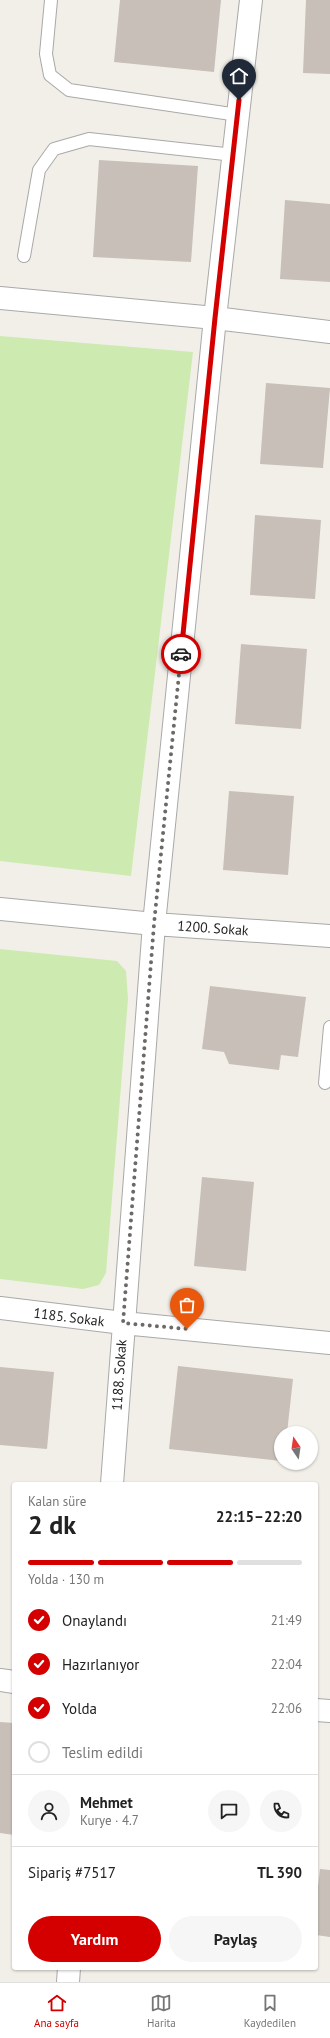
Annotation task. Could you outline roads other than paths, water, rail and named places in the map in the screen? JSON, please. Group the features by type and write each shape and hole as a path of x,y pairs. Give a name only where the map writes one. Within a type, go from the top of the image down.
{"street":[{"name":"1188. Sokak","path":"112,1482 154,924 215,318 251,0"},
{"path":"0,298 215,318 330,332"},
{"name":"1200. Sokak","path":"0,909 154,924 330,936"},
{"name":"1185. Sokak","path":"0,1308 123,1323 330,1343"},
{"path":"0,1680 12,1682"},
{"path":"318,1710 330,1711"},
{"path":"68,1982 69,1970"}],"lane":[{"path":"51,0 46,54 50,75 69,90 238,115"},
{"path":"24,256 39,170 54,149 89,139 234,155"},
{"path":"325,1083 330,1027"}]}
